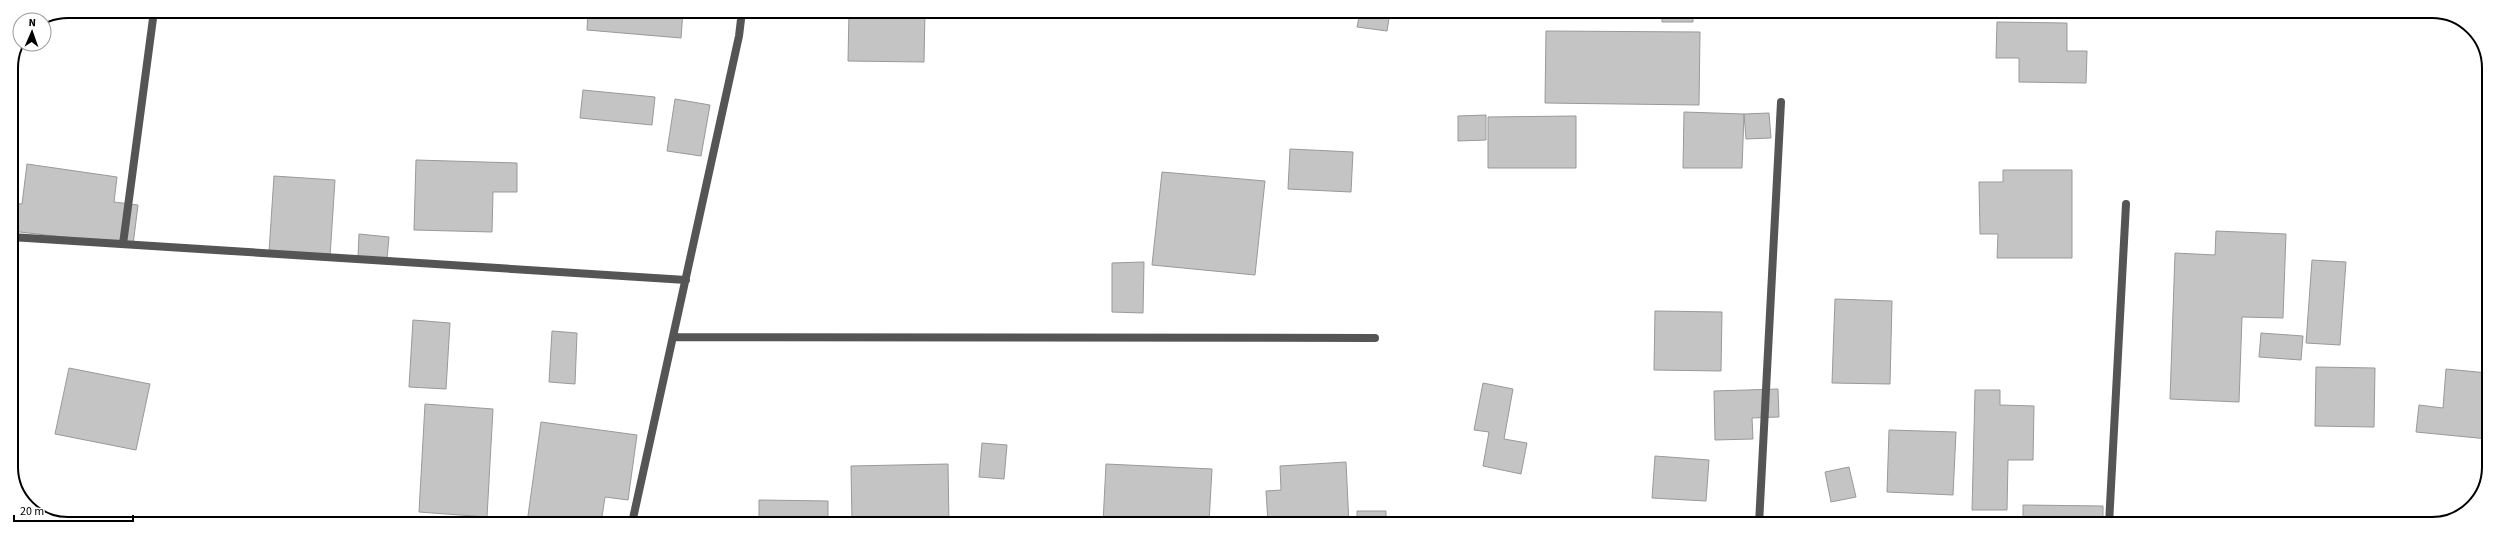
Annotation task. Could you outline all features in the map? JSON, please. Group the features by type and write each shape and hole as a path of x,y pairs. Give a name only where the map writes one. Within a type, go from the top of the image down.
{"street":[{"path":"123,244 153,18"},
{"path":"633,517 739,36 741,18"},
{"path":"1759,517 1781,102"},
{"path":"2109,517 2126,204"},
{"path":"18,237 686,280"},
{"path":"673,337 1375,338"}],"building":[{"path":"588,18 682,18 681,38 587,30"},
{"path":"849,18 925,18 924,62 848,61"},
{"path":"1359,18 1389,18 1387,31 1357,27"},
{"path":"1662,18 1693,18 1693,22 1662,22"},
{"path":"1997,22 2067,23 2067,51 2087,51 2086,83 2019,82 2019,58 1996,58"},
{"path":"1546,31 1700,32 1699,105 1545,103"},
{"path":"583,90 655,97 652,125 580,118"},
{"path":"675,99 710,105 701,156 667,151"},
{"path":"1684,112 1744,114 1742,168 1683,168"},
{"path":"1769,113 1771,138 1746,139 1744,114"},
{"path":"1486,115 1486,140 1458,141 1458,116"},
{"path":"1576,116 1576,168 1488,168 1488,117"},
{"path":"1290,149 1353,152 1351,192 1288,189"},
{"path":"416,160 517,163 517,192 493,192 492,232 414,230"},
{"path":"27,164 117,177 114,202 138,205 133,245 18,232 18,204 22,204"},
{"path":"2003,170 2072,170 2072,258 1997,258 1998,234 1980,234 1979,182 2003,182"},
{"path":"1162,172 1265,181 1255,275 1152,265"},
{"path":"274,176 335,180 330,257 269,252"},
{"path":"2216,231 2286,234 2283,318 2242,317 2239,402 2170,399 2175,253 2215,255"},
{"path":"359,234 389,237 387,259 358,257"},
{"path":"2312,260 2346,262 2340,345 2306,343"},
{"path":"1144,262 1143,313 1112,312 1112,263"},
{"path":"1835,299 1892,301 1890,384 1832,383"},
{"path":"1655,311 1722,312 1721,371 1654,370"},
{"path":"413,320 450,323 446,389 409,387"},
{"path":"552,331 577,333 575,384 549,382"},
{"path":"2261,333 2303,336 2301,360 2259,357"},
{"path":"2316,367 2375,368 2374,427 2315,426"},
{"path":"69,368 150,384 136,450 55,434"},
{"path":"2446,369 2482,372 2482,438 2416,432 2419,405 2443,408"},
{"path":"1483,383 1513,389 1504,439 1527,443 1521,474 1483,466 1489,432 1474,430"},
{"path":"1778,389 1779,417 1752,418 1753,439 1715,440 1714,391"},
{"path":"1975,390 2000,390 2000,405 2034,406 2033,460 2008,460 2007,510 1972,510"},
{"path":"425,404 493,409 487,517 419,512"},
{"path":"541,422 637,435 628,500 605,497 602,517 528,517"},
{"path":"1889,430 1956,432 1953,495 1887,492"},
{"path":"982,443 1007,445 1004,479 979,477"},
{"path":"1655,456 1709,460 1706,501 1652,498"},
{"path":"1346,462 1349,517 1268,517 1266,491 1281,490 1280,466"},
{"path":"948,464 949,517 852,517 851,466"},
{"path":"1106,464 1212,469 1209,517 1103,517"},
{"path":"1849,467 1856,497 1831,502 1825,472"},
{"path":"759,500 828,501 828,517 759,517"},
{"path":"2023,505 2103,506 2103,517 2023,517"},
{"path":"1357,511 1386,511 1386,517 1357,517"}]}
